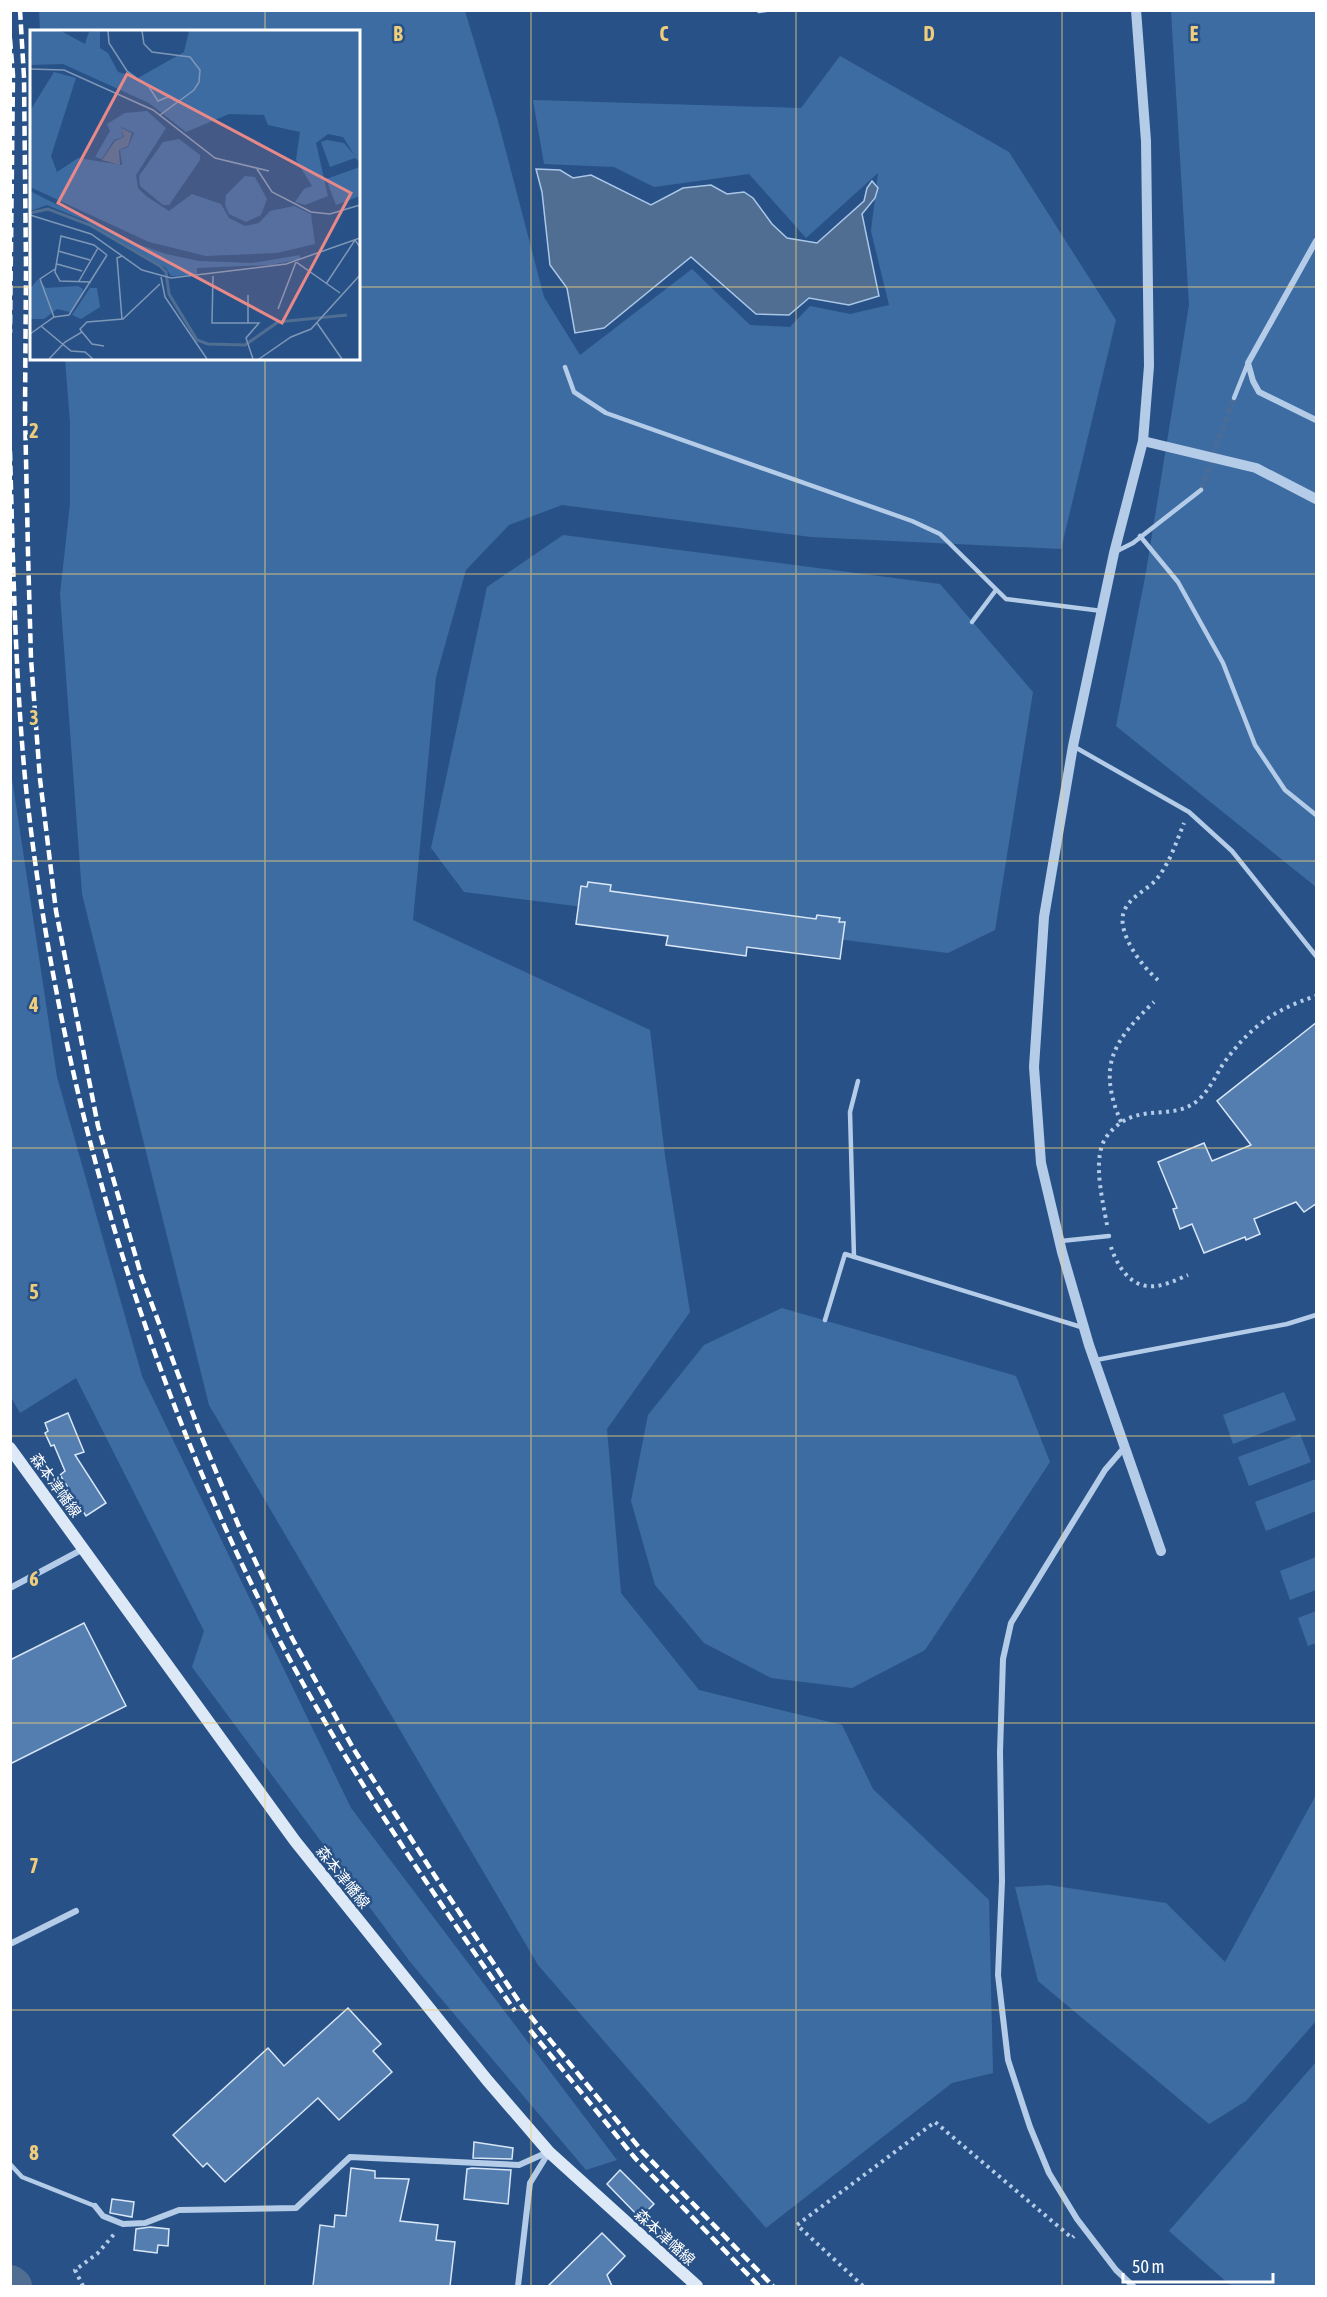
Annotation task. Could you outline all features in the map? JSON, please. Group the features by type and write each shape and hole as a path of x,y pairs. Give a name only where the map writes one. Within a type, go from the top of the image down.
{"main road":[{"name":"森本津幡線","path":"10,1448 295,1841 487,2080 549,2151 697,2286"}],"street":[{"path":"1136,10 1146,141 1149,366 1143,441 1114,553 1073,746 1044,917 1034,1067 1041,1162 1059,1241 1084,1328 1161,1551"},
{"path":"1317,241 1248,363 1259,392 1317,420"},
{"path":"1143,441 1256,468 1317,499"},
{"path":"1124,1449 1105,1470 1011,1623 1003,1659 1000,1752 1002,1881 998,1975 1008,2060 1029,2127 1049,2173 1083,2227 1116,2270 1133,2286"},
{"path":"10,1588 83,1549"},
{"path":"10,1944 76,1911"},
{"path":"94,2206 103,2216 123,2224 145,2223 179,2210 296,2208 350,2157 519,2165 549,2151"},
{"path":"518,2286 530,2183 549,2151"}],"lane":[{"path":"759,11 766,10"},
{"path":"1234,398 1248,363"},
{"path":"565,367 574,392 606,413 901,517 940,534 1006,599 1102,611"},
{"path":"1114,553 1201,490"},
{"path":"1140,536 1178,582 1223,663 1255,745 1285,790 1317,815"},
{"path":"972,622 996,591"},
{"path":"1073,746 1189,812 1232,851 1317,956"},
{"path":"854,1257 850,1112 858,1081"},
{"path":"1059,1241 1109,1236"},
{"path":"825,1320 845,1254 1084,1328"},
{"path":"1095,1360 1287,1324 1317,1315"},
{"path":"10,2164 22,2177 94,2206"}],"path":[{"path":"1158,980 1133,951 1122,928 1124,911 1135,896 1154,881 1166,865 1189,812"},
{"path":"1188,1275 1164,1284 1146,1287 1132,1280 1116,1264 1099,1176 1100,1156 1106,1137 1121,1122 1139,1113 1184,1110 1190,1106 1207,1091 1246,1035 1267,1017 1284,1007 1317,996"},
{"path":"1121,1122 1109,1079 1112,1057 1120,1038 1154,1002"},
{"path":"863,2286 797,2225 935,2122 1071,2238 1083,2227"},
{"path":"82,2286 75,2270 97,2254 123,2224"}],"shaded area":[{"path":"39,11 465,11 498,121 544,297 580,355 692,269 750,325 790,327 810,306 850,314 889,305 871,231 878,173 806,238 749,174 654,187 614,167 544,164 533,100 801,108 840,56 1009,152 1116,320 1061,549 811,537 562,505 509,525 466,570 436,677 413,920 650,1030 665,1156 690,1312 607,1429 621,1593 699,1690 842,1725 873,1789 989,1900 993,2073 952,2083 766,2228 538,1965 209,1405 82,894 60,594 70,504 70,422 65,360 360,360 360,30 40,30"},
{"path":"1171,11 1316,11 1316,887 1116,726 1146,572 1189,305"},
{"path":"536,169 560,170 573,178 591,175 651,205 683,188 711,185 727,194 744,192 753,198 772,224 787,238 817,243 864,201 867,188 872,181 878,188 875,198 862,214 879,296 849,305 809,298 789,315 756,314 691,257 604,328 575,333 567,288 550,265 542,192"},
{"path":"563,535 940,584 1033,692 995,930 948,953 464,892 431,848 487,587"},
{"path":"10,765 57,1077 142,1376 351,1808 617,2160 586,2170 411,1963 192,1667 204,1631 76,1378 20,1413 11,1397"},
{"path":"782,1308 1016,1376 1050,1462 925,1650 852,1688 771,1678 704,1643 655,1585 631,1501 648,1415 704,1345"},
{"path":"1284,1392 1296,1420 1233,1444 1223,1415"},
{"path":"1300,1434 1311,1462 1249,1486 1238,1457"},
{"path":"1316,1479 1316,1511 1266,1531 1255,1502"},
{"path":"1316,1557 1316,1590 1290,1600 1280,1571"},
{"path":"1316,1611 1316,1643 1308,1646 1298,1618"},
{"path":"1316,1795 1316,2021 1246,2101 1209,2124 1038,1981 1015,1887 1049,1885 1166,1903 1225,1962"},
{"path":"1316,2062 1316,2286 1231,2286 1169,2231"}],"building":[{"path":"588,882 611,885 610,891 816,919 817,915 840,918 839,922 845,922 840,959 747,947 746,956 666,945 668,936 576,924 581,886 587,887"},
{"path":"1317,1022 1317,1203 1304,1212 1296,1202 1254,1219 1260,1234 1246,1240 1245,1237 1204,1253 1192,1224 1180,1229 1173,1209 1177,1208 1158,1162 1204,1143 1212,1161 1251,1145 1217,1101"},
{"path":"68,1413 84,1452 75,1455 106,1503 86,1516 60,1475 65,1471 54,1445 51,1446 45,1433 48,1431 45,1423"},
{"path":"84,1623 126,1706 10,1764 10,1660"},
{"path":"348,2008 381,2044 373,2051 392,2072 339,2120 318,2098 225,2182 207,2163 203,2167 173,2135 268,2048 284,2066"},
{"path":"474,2142 513,2148 512,2159 473,2158"},
{"path":"351,2168 375,2171 375,2178 409,2179 400,2221 438,2225 436,2240 455,2242 450,2286 313,2286 320,2225 334,2227 335,2215 346,2216"},
{"path":"467,2169 511,2170 508,2204 464,2199"},
{"path":"620,2170 654,2204 640,2218 607,2184"},
{"path":"112,2199 134,2202 132,2217 110,2213"},
{"path":"150,2227 169,2229 168,2246 158,2245 157,2253 134,2250 136,2229"},
{"path":"602,2233 625,2256 607,2275 612,2286 548,2286"}],"waterway":[{"path":"10,2283 14,2286"}],"tunnel":[{"path":"1201,490 1234,398"}],"railway":[{"path":"20,10 24,77 25,412 28,552 31,659 40,779 56,911 98,1126 141,1275 200,1433 240,1529 292,1638 353,1748 522,2006 642,2151 773,2286"},
{"path":"10,39 13,75 10,333"},
{"path":"10,451 19,697 25,778 39,891 59,1002 83,1113 112,1223 147,1331 187,1437 231,1541 281,1643 363,1785 422,1876 515,2011"},
{"path":"530,2030 635,2158 759,2286"}]}
